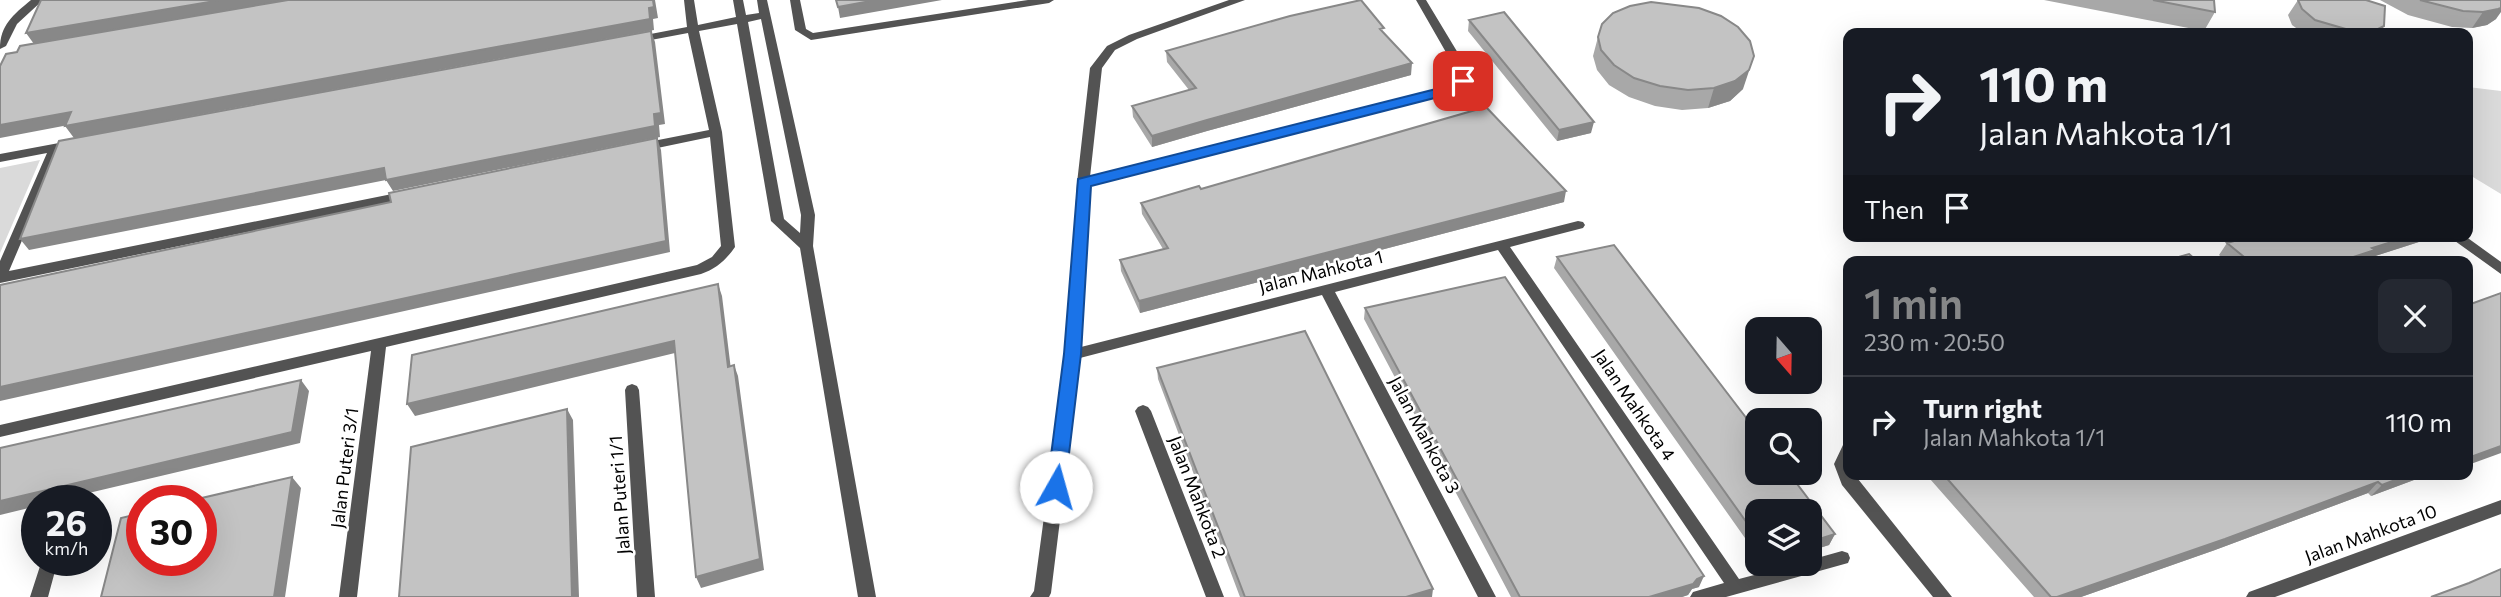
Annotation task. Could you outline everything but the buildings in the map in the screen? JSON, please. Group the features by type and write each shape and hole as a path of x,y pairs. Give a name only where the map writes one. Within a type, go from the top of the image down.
{"street":[{"path":"0,46 12,22 38,0"},
{"path":"0,431 701,269 718,260 728,247 716,132 689,0"},
{"path":"738,0 778,221 806,246"},
{"path":"762,0 808,215 806,246 867,597"},
{"path":"795,0 802,30 811,37 1049,0"},
{"path":"1039,597 1042,593 1073,354 1083,183 1096,68 1111,48 1133,37 1240,0"},
{"path":"1083,183 1449,90 1463,81 1461,68 1421,0"},
{"path":"625,41 765,15"},
{"path":"0,56 13,54"},
{"path":"625,150 716,132"},
{"path":"0,158 93,141"},
{"path":"0,278 55,148"},
{"path":"0,278 415,193"},
{"name":"Jalan Mahkota 1","path":"1073,354 1578,225"},
{"path":"2464,242 2501,269"},
{"name":"Jalan Mahkota 4","path":"1502,246 1735,586"},
{"path":"2473,259 2484,256"},
{"name":"Jalan Mahkota 3","path":"1327,291 1487,597"},
{"name":"Jalan Puteri 3/1","path":"348,597 379,344"},
{"name":"Jalan Puteri 1/1","path":"632,390 646,597"},
{"name":"Jalan Mahkota 2","path":"1143,411 1215,597"},
{"path":"1847,480 1943,597"},
{"name":"Jalan Mahkota 10","path":"2255,597 2501,507"},
{"path":"1699,597 1842,558"},
{"path":"39,597 45,576"}],"shaded area":[{"path":"2473,88 2501,91 2501,194 2473,177"},
{"path":"40,160 0,253 0,168"}],"route":[{"path":"1056,487 1073,354 1083,183 1449,90 1463,81"}]}
